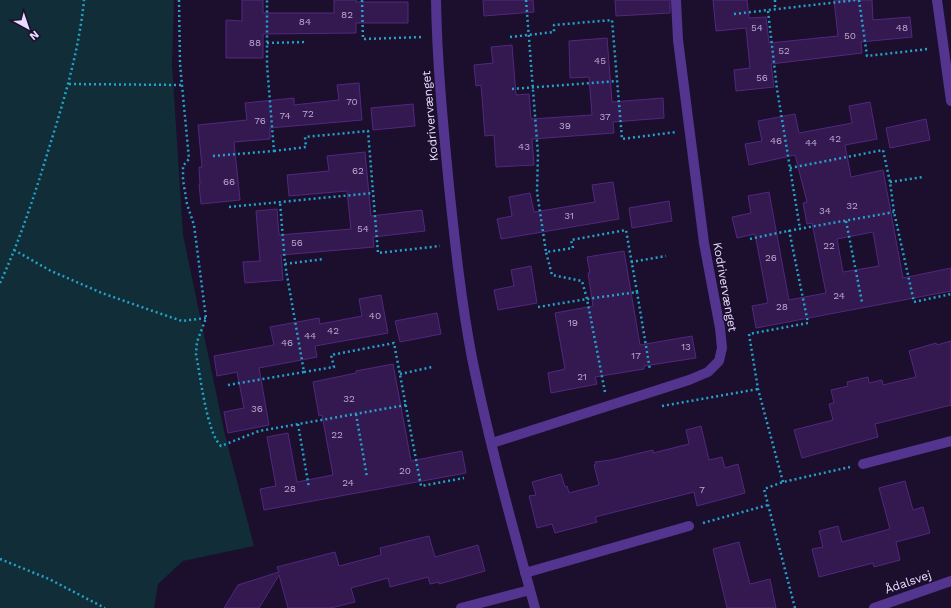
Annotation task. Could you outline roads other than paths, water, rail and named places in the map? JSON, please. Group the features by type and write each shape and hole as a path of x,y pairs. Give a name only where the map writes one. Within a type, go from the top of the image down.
{"street":[{"name":"Kodrivervænget","path":"436,0 437,37 446,153 462,302 472,358 492,443 535,608"},
{"name":"Kodrivervænget","path":"492,443 708,372 719,360 722,348 720,328 704,243 678,40 676,0"},
{"path":"937,0 951,101"},
{"path":"862,464 951,441"},
{"path":"525,573 689,526"},
{"name":"Ådalsvej","path":"874,608 951,581"},
{"path":"461,608 530,590"}]}
